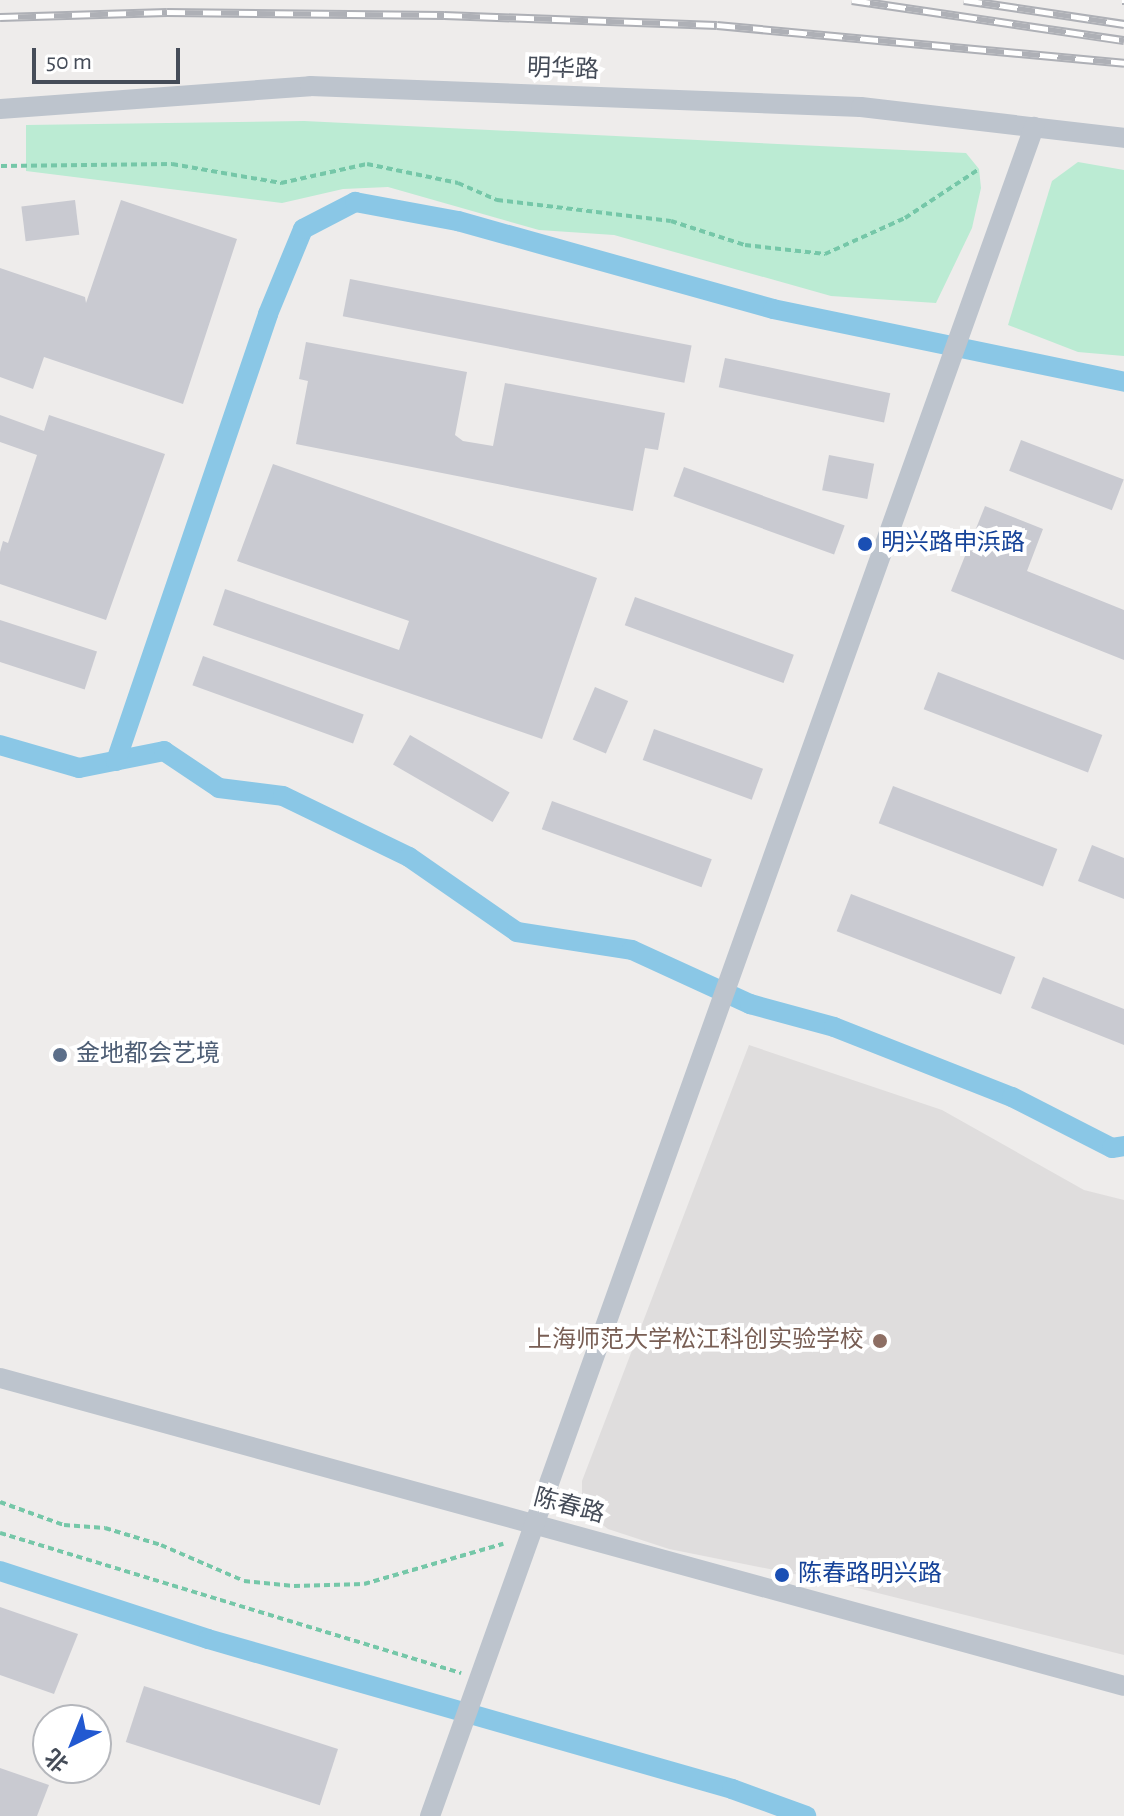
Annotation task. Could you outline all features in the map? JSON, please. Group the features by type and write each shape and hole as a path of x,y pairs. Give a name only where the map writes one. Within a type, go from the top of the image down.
{"street":[{"name":"明华路","path":"0,109 310,86 861,107 1124,138"},
{"path":"430,1816 1034,127"},
{"name":"陈春路","path":"0,1378 1124,1686"}],"path":[{"path":"1,166 172,164 281,183 367,164 458,183 497,200 671,221 745,245 825,254 905,218 979,169"},
{"path":"0,1502 64,1525 105,1528 161,1545 244,1581 294,1586 364,1584 503,1544"},
{"path":"0,1533 461,1673"}],"shaded area":[{"name":"上海师范大学松江科创实验学校","path":"749,1045 942,1110 1084,1190 1124,1200 1124,1655 834,1582 669,1549 608,1529 591,1516 582,1499 582,1481"}],"green space":[{"path":"304,121 966,153 979,169 981,188 972,228 936,303 831,296 614,235 539,230 388,187 343,189 282,203 26,171 26,125"},
{"path":"1078,162 1124,170 1124,356 1078,352 1008,325 1052,181"}],"building":[{"path":"75,200 79,235 26,241 21,207"},
{"path":"121,200 237,239 183,404 44,357 33,389 0,377 0,268 85,297 86,303"},
{"path":"350,279 692,345 684,383 343,316"},
{"path":"306,342 467,372 455,435 463,441 493,446 505,383 665,413 658,450 645,448 633,511 296,444 308,381 299,379"},
{"path":"725,358 890,393 884,422 719,387"},
{"path":"0,415 44,431 49,415 165,454 106,620 0,584 3,541 8,543 37,455 0,442"},
{"path":"1021,440 1124,479 1112,510 1009,471"},
{"path":"829,455 874,464 867,499 822,490"},
{"path":"273,464 597,578 542,739 213,625 225,589 399,650 409,621 237,561"},
{"path":"684,467 845,525 834,555 673,496"},
{"path":"985,506 1043,529 1027,571 1124,610 1124,660 951,591"},
{"path":"635,597 794,655 784,683 625,625"},
{"path":"0,620 97,652 85,690 0,662"},
{"path":"203,656 364,714 353,744 192,685"},
{"path":"938,672 1102,735 1088,772 924,709"},
{"path":"595,687 628,701 606,754 573,739"},
{"path":"654,729 763,769 752,800 643,760"},
{"path":"410,735 510,792 493,822 393,764"},
{"path":"893,786 1057,849 1043,886 879,823"},
{"path":"552,801 712,859 701,887 542,829"},
{"path":"1092,845 1124,858 1124,899 1078,881"},
{"path":"851,894 1015,957 1001,994 837,931"},
{"path":"1043,977 1124,1009 1124,1045 1031,1008"},
{"path":"0,1607 78,1634 54,1694 0,1675"},
{"path":"144,1686 338,1749 320,1805 126,1742"},
{"path":"0,1768 32,1779 32,1784 49,1785 37,1816 0,1816"}],"waterway":[{"path":"116,761 268,314 303,229 355,202 458,221 773,309 1124,382"},
{"path":"0,745 79,768 164,751 219,788 283,796 409,857 517,932 632,950 750,1004 834,1027 1012,1097 1112,1148 1124,1146"},
{"path":"0,1571 208,1639 732,1789 806,1816"}],"railway":[{"path":"852,0 1124,40"},
{"path":"964,0 1124,24"},
{"path":"0,17 167,12 444,15 717,25 1124,63"}],"place":[{"name":"明兴路申浜路","path":"865,544"},
{"name":"金地都会艺境","path":"60,1055"},
{"name":"上海师范大学松江科创实验学校","path":"880,1341"},
{"name":"陈春路明兴路","path":"782,1575"}]}
